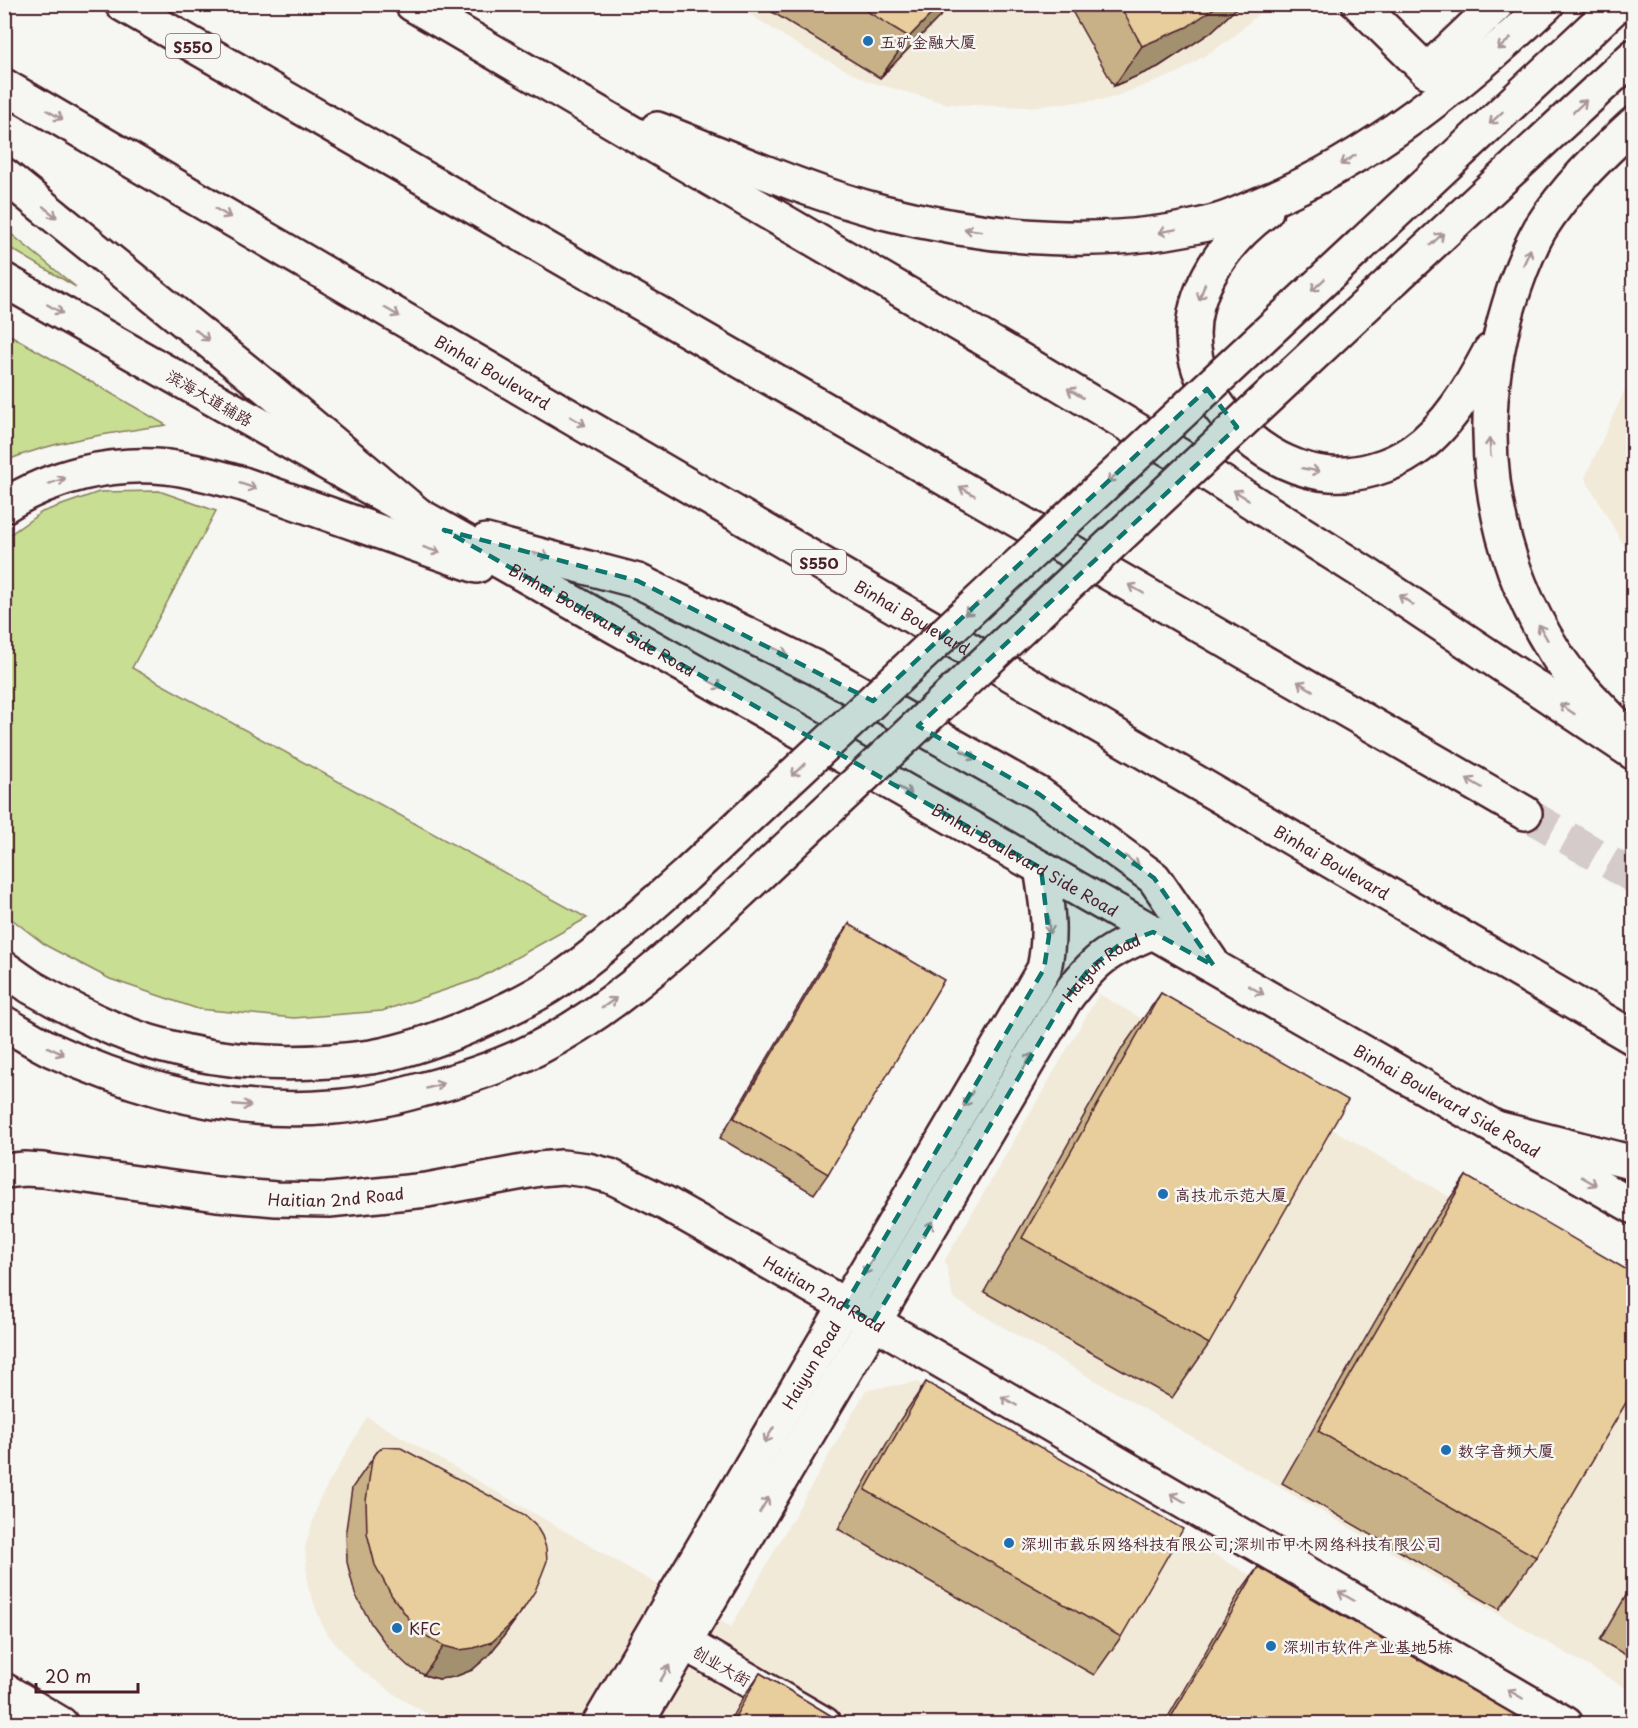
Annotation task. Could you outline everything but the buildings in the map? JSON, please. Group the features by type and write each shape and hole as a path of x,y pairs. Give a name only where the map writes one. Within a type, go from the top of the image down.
{"main road":[{"name":"S550","path":"122,4 1525,813"},
{"path":"412,4 1180,456 1370,576 1634,753"},
{"path":"1359,4 1427,70 1497,4"},
{"path":"1502,327 1482,367 1450,415 1429,438 1412,452 1385,465 1361,472 1330,474 1300,468 1272,455 1246,436 1221,411 1205,386 1196,358 1193,334 1195,313 1208,277 1233,239 1256,218 1297,189 1337,167 1415,115 1507,41 1547,4"},
{"path":"4,968 72,1010 116,1030 164,1046 218,1058 270,1063 326,1061 372,1056 417,1046 467,1028 519,1004 558,981 604,946 685,876 1618,4"},
{"path":"4,1023 50,1049 102,1071 161,1090 214,1102 275,1108 332,1108 382,1100 485,1071 536,1049 585,1020 632,987 720,911 1634,56"},
{"name":"Binhai Boulevard","path":"4,86 1634,1038"},
{"path":"565,94 802,186 882,212 973,231 1064,239 1145,235 1219,221 1297,189"},
{"path":"1634,124 1578,178 1539,231 1513,291 1502,327 1490,398 1489,434 1491,477 1499,520 1514,570 1533,615 1555,652 1580,685 1634,742"},
{"path":"4,175 267,388 416,513"},
{"name":"滨海大道辅路","path":"4,280 416,513"},
{"path":"4,506 47,484 85,472 129,466 166,467 207,474 243,484 555,593"},
{"name":"Binhai Boulevard Side Road","path":"416,513 1041,867 1634,1207"},
{"path":"444,530 638,581 816,668 1039,794 1154,878 1214,966"},
{"name":"Haiyun Road","path":"599,1724 1044,969 1049,936 1048,907 1041,867"},
{"name":"Haiyun Road","path":"636,1724 1064,1001 1089,969 1100,959 1119,945 1153,932"},
{"path":"1496,1128 1634,1163"},
{"name":"Haitian 2nd Road","path":"4,1171 43,1170 217,1194 276,1199 328,1200 427,1190 539,1169 562,1167 610,1176 632,1186 845,1305 1566,1724"},
{"name":"创业大街","path":"683,1642 824,1724"},
{"path":"4,1690 61,1724"}],"highlighted area":[{"path":"1207,389 1237,427 918,726 1039,794 1154,878 1214,966 1153,932 1119,945 1089,969 1064,1001 873,1322 845,1305 1044,969 1049,936 1041,868 444,530 638,581 873,701"}],"shaded area":[{"path":"735,5 1268,5 1232,38 1178,73 1108,99 1028,107 949,104 867,81 798,45"},
{"path":"1633,372 1634,561 1585,478"},
{"path":"1099,994 1633,1303 1633,1692 953,1298 945,1260"},
{"path":"917,1382 1505,1723 444,1723 403,1700 355,1666 324,1630 308,1587 305,1548 319,1500 367,1417 731,1627 866,1390"}],"green space":[{"path":"5,229 76,287 5,245"},
{"path":"5,332 166,425 64,442 5,461"},
{"path":"159,491 216,511 132,668 587,918 478,979 382,1011 294,1018 198,1009 110,979 47,946 5,914 5,538 42,512 99,492"}],"tunnel":[{"path":"1525,813 1634,877"}],"place":[{"name":"五矿金融大厦","path":"868,41"},
{"name":"高技术示范大厦","path":"1163,1194"},
{"name":"数字音频大厦","path":"1446,1450"},
{"name":"深圳市载乐网络科技有限公司;深圳市甲木网络科技有限公司","path":"1009,1543"},
{"name":"KFC","path":"397,1628"},
{"name":"深圳市软件产业基地5栋","path":"1271,1646"}]}
